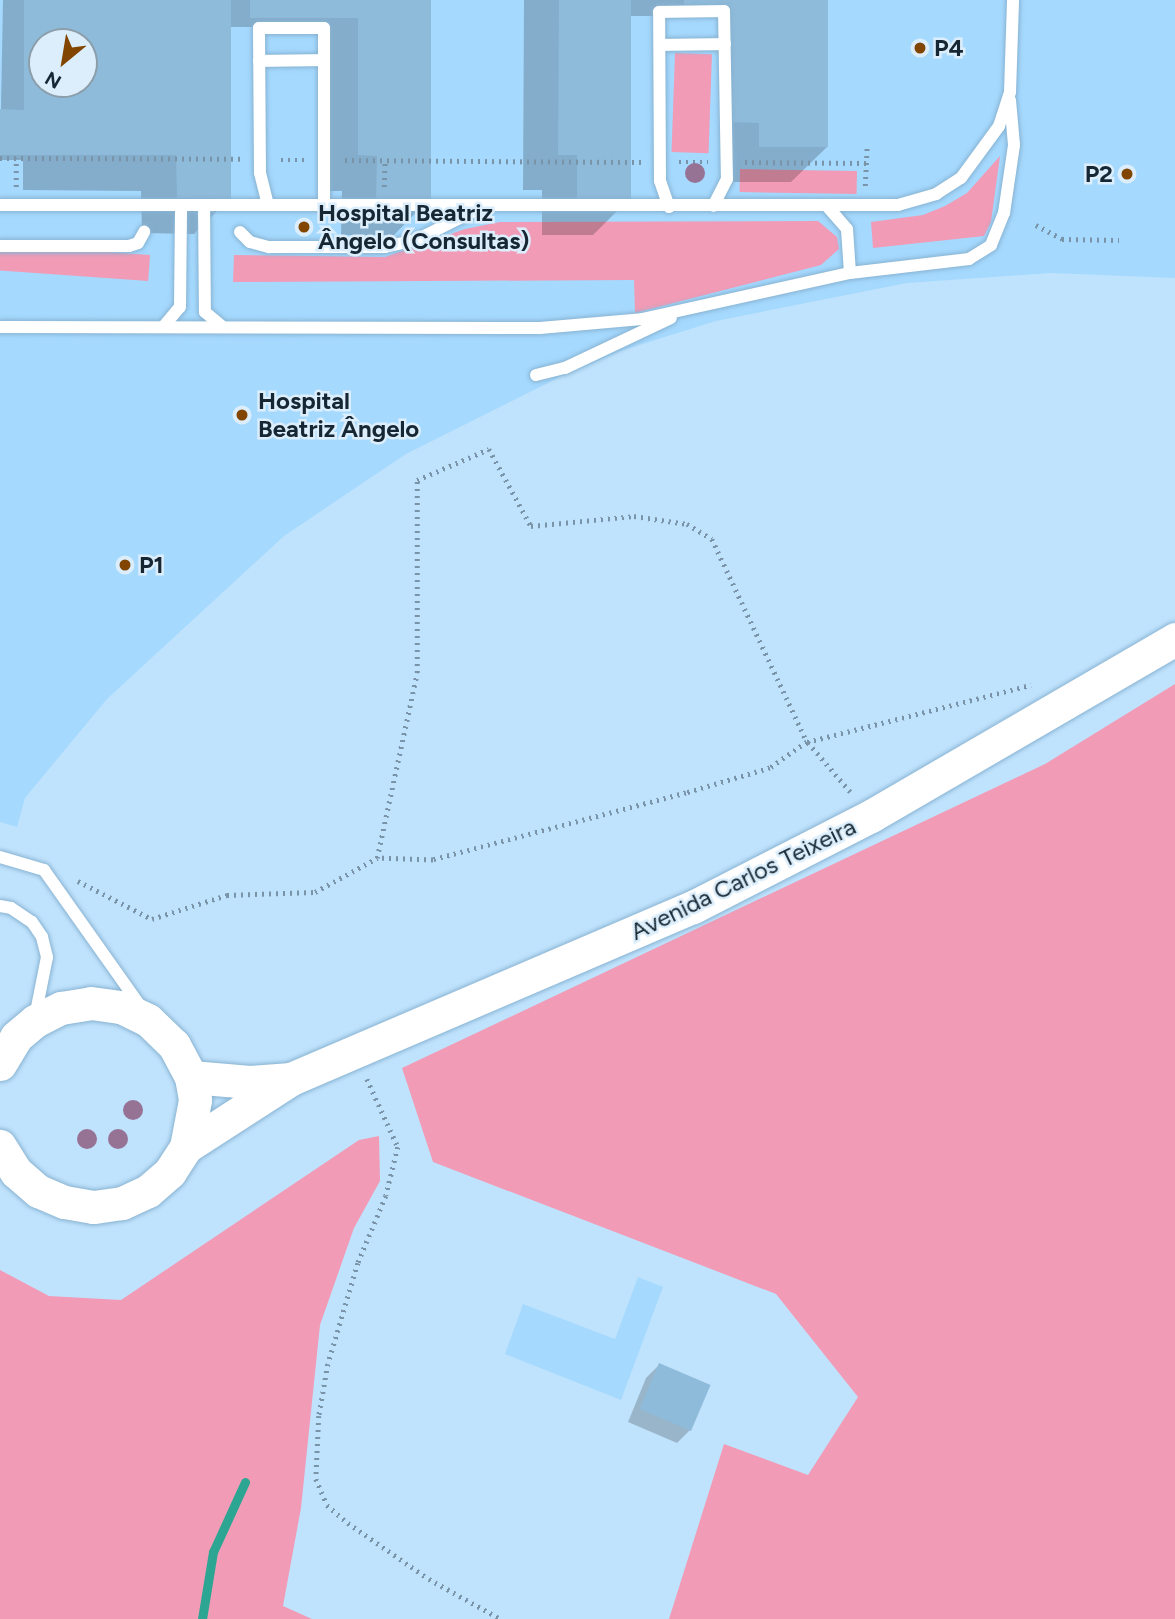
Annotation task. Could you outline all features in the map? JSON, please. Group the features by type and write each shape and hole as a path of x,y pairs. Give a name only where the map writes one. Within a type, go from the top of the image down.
{"main road":[{"name":"Avenida Carlos Teixeira","path":"186,1147 291,1079 354,1049 693,907 872,816 1175,639"},
{"path":"0,1147 16,1172 38,1191 64,1202 93,1207 122,1203 148,1191 170,1172 186,1147 195,1100 191,1077 174,1045 148,1020 121,1007 91,1003 61,1008 35,1021 1,1060"},
{"name":"Avenida Carlos Teixeira","path":"191,1077 250,1082 291,1079"}],"lane":[{"path":"0,327 540,327 642,319 850,273 969,259 990,246 1011,183 1013,0"},
{"path":"669,207 660,181 659,12 724,11 727,179 713,206"},
{"path":"268,205 260,173 259,28 324,28 324,205"},
{"path":"660,45 725,44"},
{"path":"259,61 324,60"},
{"path":"0,205 898,205 936,194 961,178 999,126 1010,92"},
{"path":"163,327 180,307 181,205"},
{"path":"204,205 205,312 223,327"},
{"path":"240,232 250,242 269,247 385,247 416,240 485,205"},
{"path":"827,206 847,229 850,273"},
{"path":"0,247 129,246 138,243 144,232"},
{"path":"536,375 565,368 698,307"},
{"path":"0,857 44,870 131,988 148,1020"},
{"path":"0,906 11,908 32,922 42,937 47,957 35,1021"}],"path":[{"path":"865,193 867,145"},
{"path":"0,158 245,159"},
{"path":"15,191 16,158"},
{"path":"273,159 312,160"},
{"path":"341,160 646,162"},
{"path":"384,194 385,160"},
{"path":"674,162 713,162"},
{"path":"741,162 866,163"},
{"path":"1036,225 1062,239 1119,240"},
{"path":"377,858 417,673 417,480 489,449 531,526 634,516 687,524 712,539 807,742 872,816"},
{"path":"44,870 104,892 152,919 227,895 315,892 377,858 433,860 672,797 770,768 807,742 1017,685 1044,684"},
{"path":"354,1049 398,1147 386,1196 358,1264 328,1364 319,1416 316,1479 327,1504 348,1523 429,1579 501,1619"}],"shaded area":[{"name":"Hospital Beatriz Ângelo","path":"0,0 1175,0 1175,278 1051,273 907,283 716,321 623,350 560,377 406,454 284,536 107,699 25,798 17,827 0,822"},
{"path":"675,53 712,54 709,153 672,152"},
{"path":"1000,156 991,222 984,236 873,248 871,222 923,215 945,206 967,193"},
{"path":"740,169 857,171 857,194 740,192"},
{"path":"818,221 837,237 839,249 821,265 635,313 634,280 233,282 234,255 385,257 465,229 500,222"},
{"path":"0,245 150,255 148,281 0,271"},
{"path":"1175,684 1175,1619 669,1619 724,1444 808,1475 858,1397 776,1294 433,1162 402,1068 1045,764"},
{"path":"379,1136 380,1181 354,1228 320,1325 301,1508 283,1606 312,1619 0,1619 0,1270 49,1296 121,1300 359,1140"},
{"path":"638,1277 663,1287 621,1400 505,1354 523,1304 615,1339"}],"building":[{"path":"24,0 231,0 231,199 177,198 176,155 0,155 0,109 24,110"},
{"path":"250,0 431,0 431,200 376,200 377,156 358,155 358,18 250,18"},
{"path":"559,0 631,0 631,200 577,200 577,155 558,155"},
{"path":"684,0 828,0 828,147 759,147 759,123 728,122 729,11 684,11"},
{"path":"659,1363 711,1385 691,1431 639,1409"}],"waterway":[{"path":"202,1619 213,1552 245,1482"}],"place":[{"name":"P4","path":"920,48"},
{"name":"P2","path":"1127,174"},
{"name":"Hospital Beatriz Ângelo (Consultas)","path":"304,227"},
{"name":"Hospital Beatriz Ângelo","path":"242,415"},
{"name":"P1","path":"125,565"}]}
